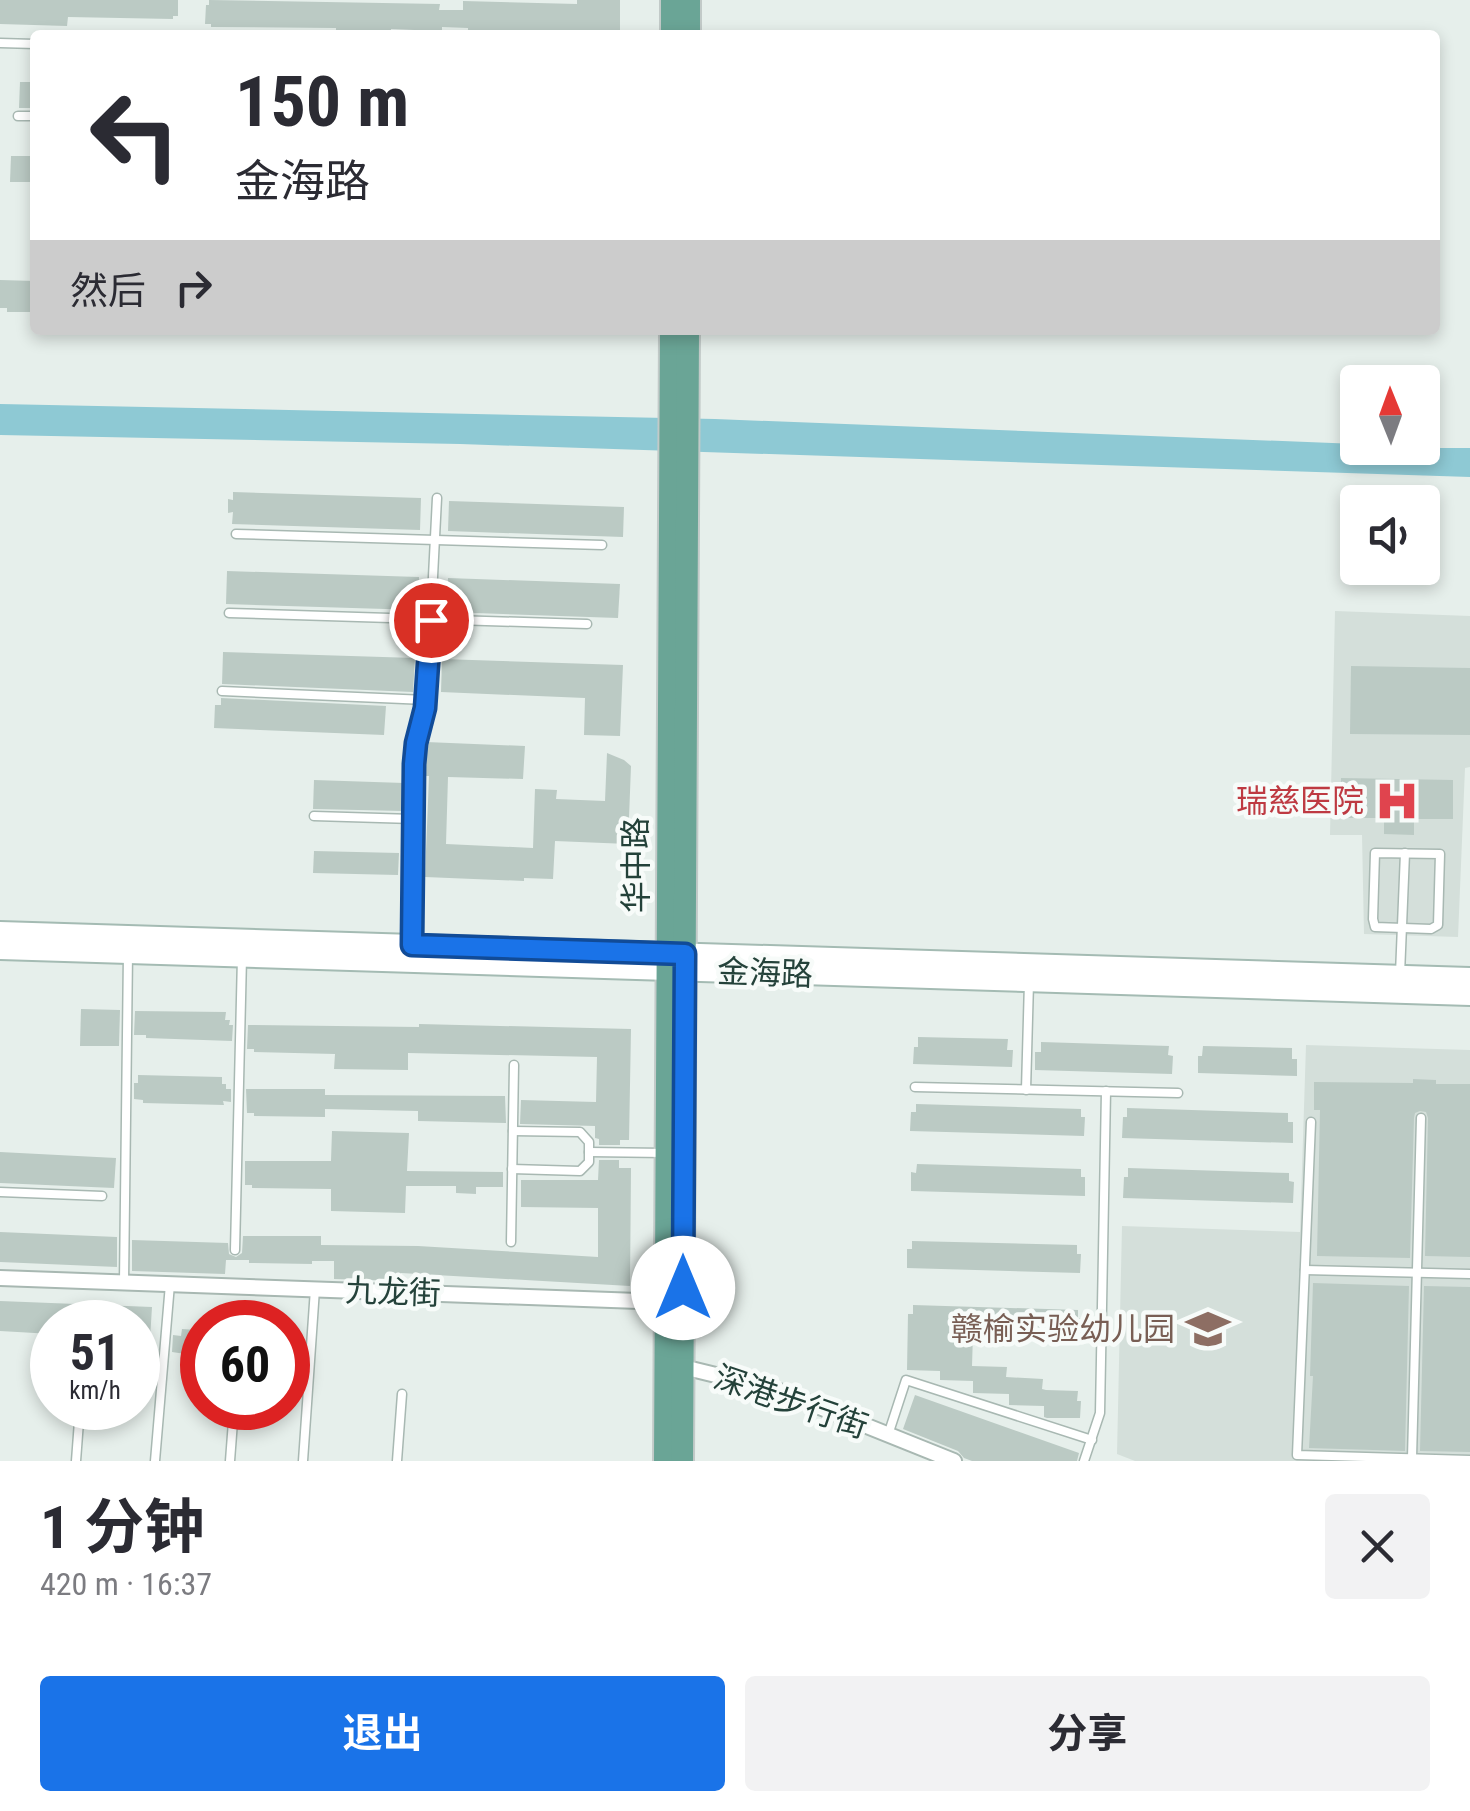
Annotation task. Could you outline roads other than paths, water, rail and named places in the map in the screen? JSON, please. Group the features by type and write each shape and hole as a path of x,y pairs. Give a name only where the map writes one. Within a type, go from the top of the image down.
{"main road":[{"path":"672,0 672,30"},
{"path":"689,0 689,30"},
{"name":"华中路","path":"671,335 682,1461"},
{"name":"华中路","path":"666,1461 667,1153 677,962 688,335"},
{"name":"金海路","path":"0,932 412,945 1028,982 1470,995"},
{"name":"金海路","path":"0,949 242,957 1470,978"}],"street":[{"name":"九龙街","path":"0,1278 666,1302"},
{"name":"深港步行街","path":"683,1366 776,1390 954,1461"}],"lane":[{"path":"0,43 30,44"},
{"path":"18,116 30,116"},
{"path":"412,945 416,743 426,700 437,498"},
{"path":"236,534 602,545"},
{"path":"230,613 587,624"},
{"path":"222,691 426,700"},
{"path":"314,816 414,820"},
{"path":"1375,853 1440,854 1438,925 1402,928 1375,927 1375,853"},
{"path":"1400,976 1405,854"},
{"path":"124,1282 128,953"},
{"path":"235,1250 242,957"},
{"path":"1026,1090 1028,982"},
{"path":"511,1242 514,1064"},
{"path":"915,1087 1178,1094"},
{"path":"1084,1461 1100,1414 1106,1092"},
{"path":"1412,1458 1422,1118"},
{"path":"1312,1122 1297,1456 1470,1460"},
{"path":"512,1169 580,1170 589,1162 590,1142 580,1132 513,1131"},
{"path":"589,1152 667,1153"},
{"path":"0,1192 102,1196"},
{"path":"1305,1270 1470,1274"},
{"path":"155,1461 170,1284"},
{"path":"303,1461 315,1290"},
{"path":"888,1435 906,1380 1092,1440"},
{"path":"398,1461 402,1394"},
{"path":"76,1461 78,1430"},
{"path":"230,1461 232,1430"}],"water":[{"path":"0,404 715,419 1340,443 1340,465 1440,465 1440,448 1470,448 1470,477 460,444 0,435"}],"place":[{"name":"瑞慈医院","path":"1397,801"},
{"name":"赣榆实验幼儿园","path":"1208,1329"}]}
